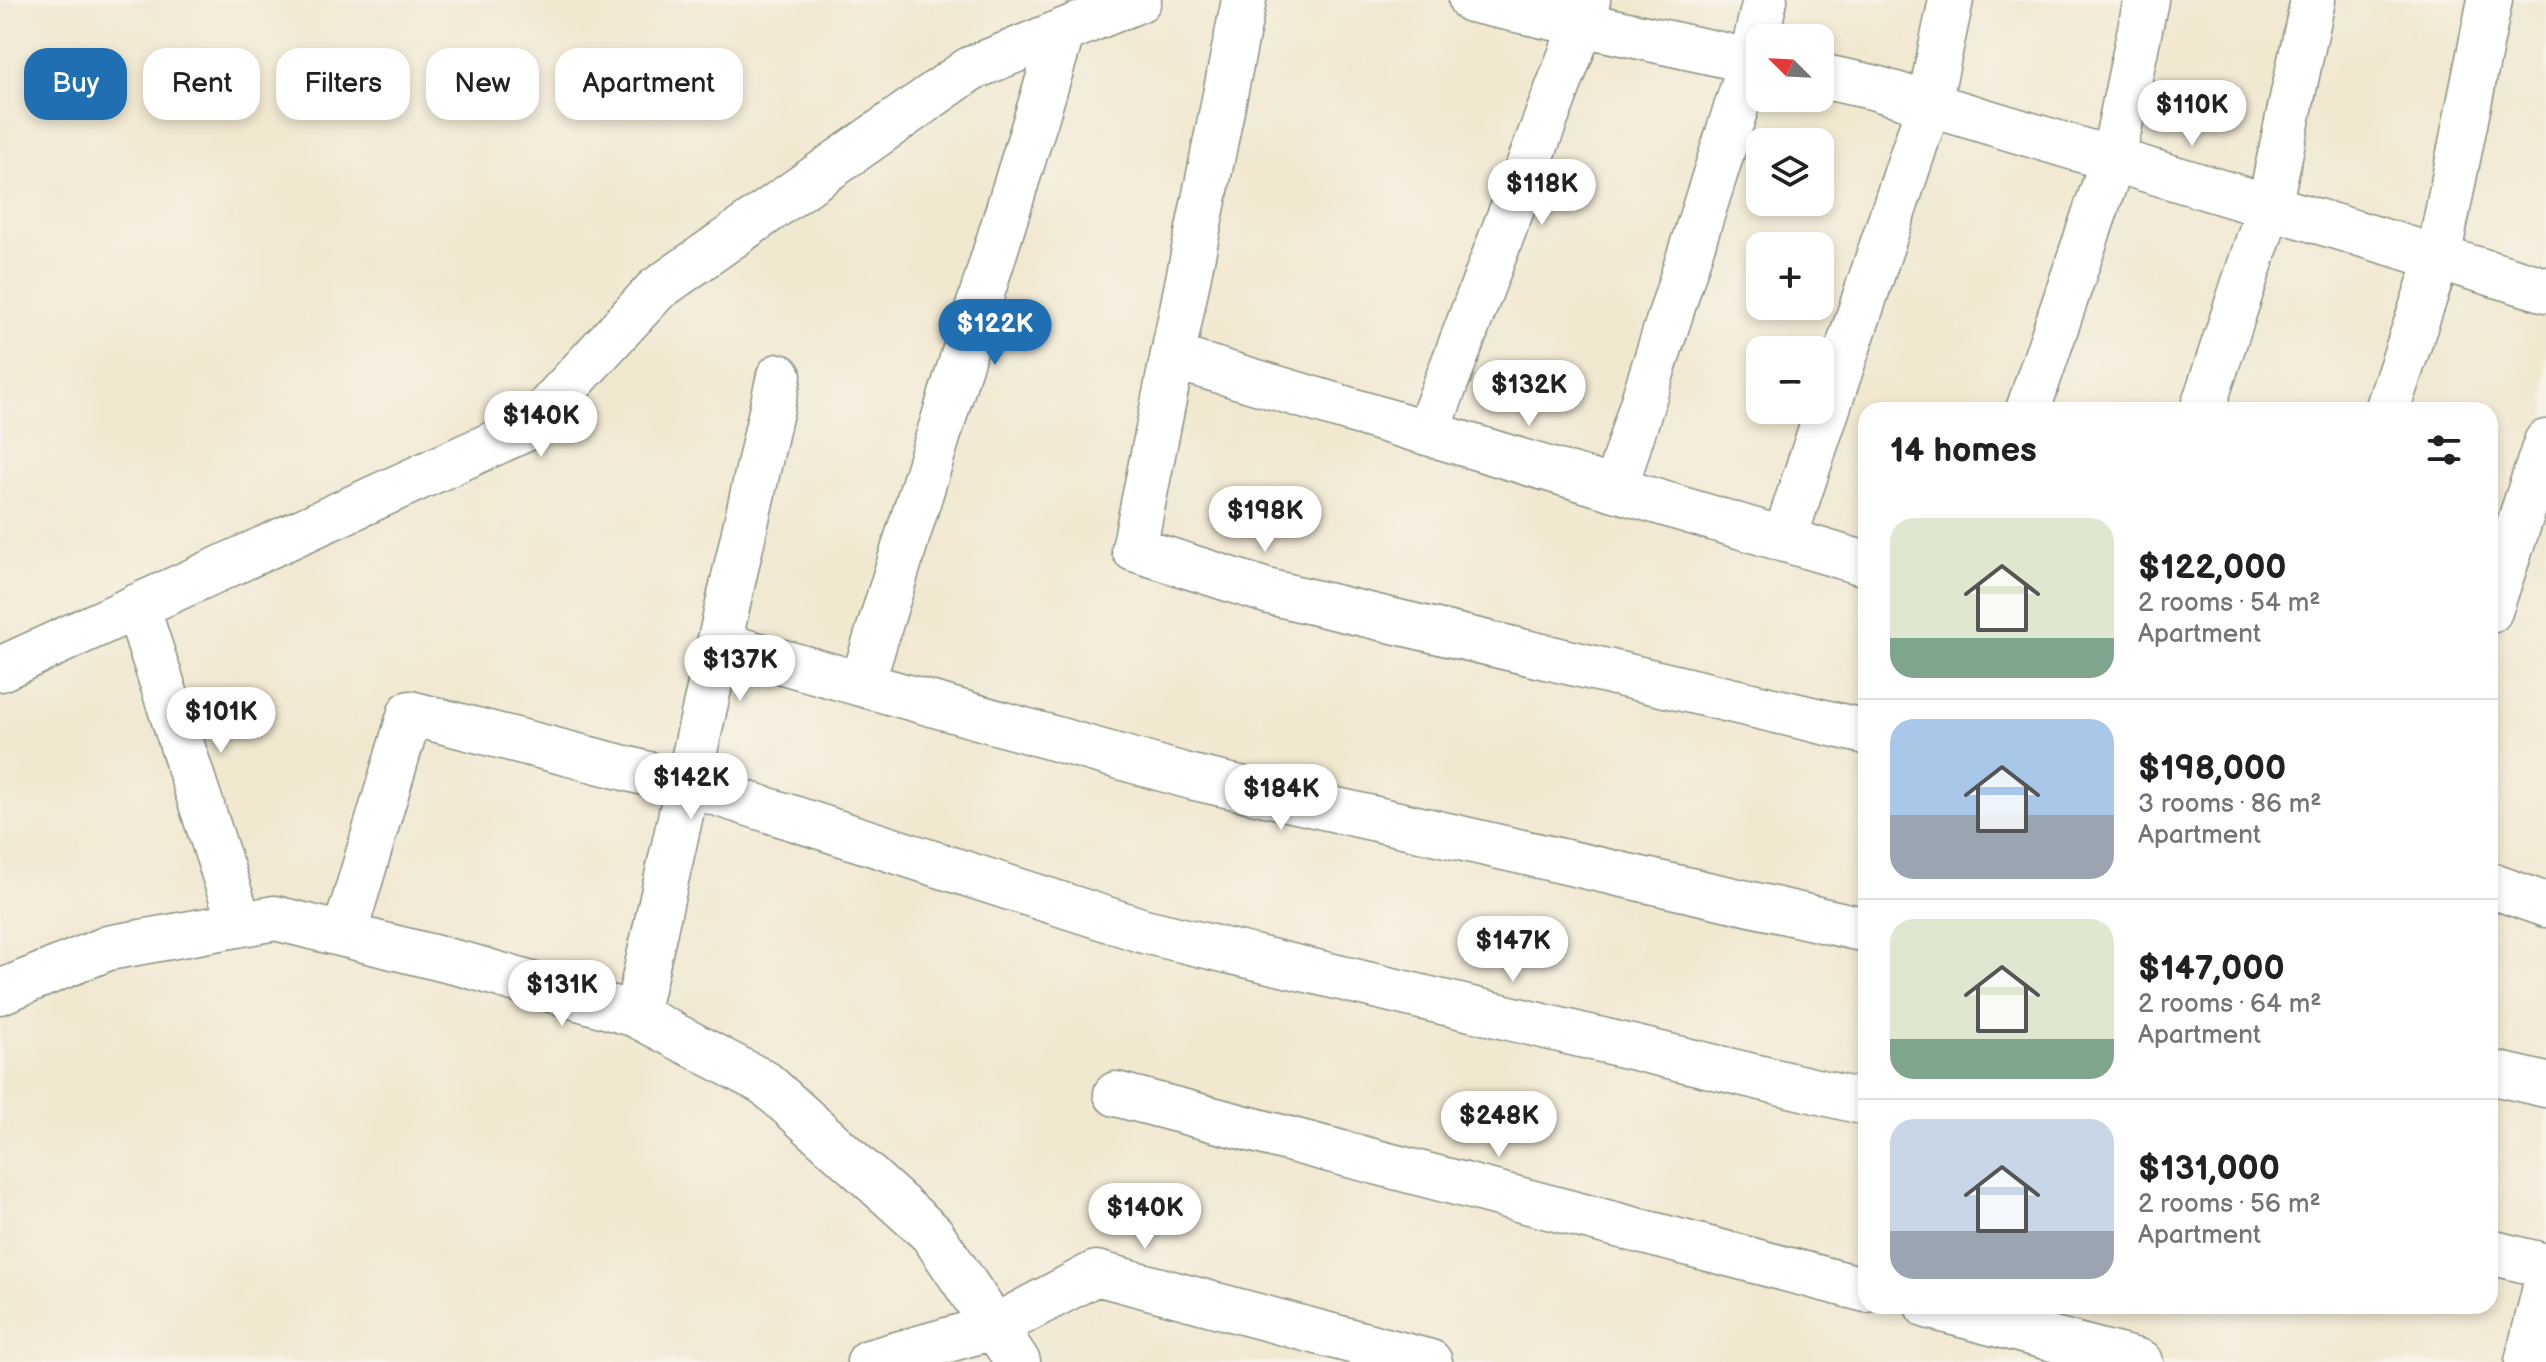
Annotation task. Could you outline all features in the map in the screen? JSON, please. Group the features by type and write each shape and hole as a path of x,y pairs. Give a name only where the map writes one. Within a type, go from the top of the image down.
{"street":[{"path":"0,669 530,427 656,290 970,69 1139,0"},
{"path":"1244,0 1134,549 1270,592 1858,730"},
{"path":"1471,0 1585,12 1746,59"},
{"path":"1761,24 1765,0"},
{"path":"1784,540 1929,104 1951,0"},
{"path":"2031,402 2113,159 2146,0"},
{"path":"2205,402 2269,207 2313,0"},
{"path":"2390,402 2438,258 2490,0"},
{"path":"1427,433 1585,12"},
{"path":"862,684 1063,31"},
{"path":"1834,79 1872,87 2546,290"},
{"path":"1615,489 1746,89"},
{"path":"1173,357 1858,562"},
{"path":"636,1015 779,376"},
{"path":"2498,587 2546,442"},
{"path":"137,606 240,924"},
{"path":"719,644 1191,777 1858,928"},
{"path":"344,935 410,713 687,784 1144,931 1858,1101"},
{"path":"2498,888 2546,905"},
{"path":"0,992 108,948 275,918 470,966 636,1015 765,1083 932,1234 1006,1345"},
{"path":"2498,1074 2546,1085"},
{"path":"1116,1094 1858,1288"},
{"path":"2498,1254 2546,1266"},
{"path":"869,1362 1006,1345 1096,1273 1430,1362"},
{"path":"2527,1362 2546,1283"},
{"path":"1958,1314 2141,1362"}]}
